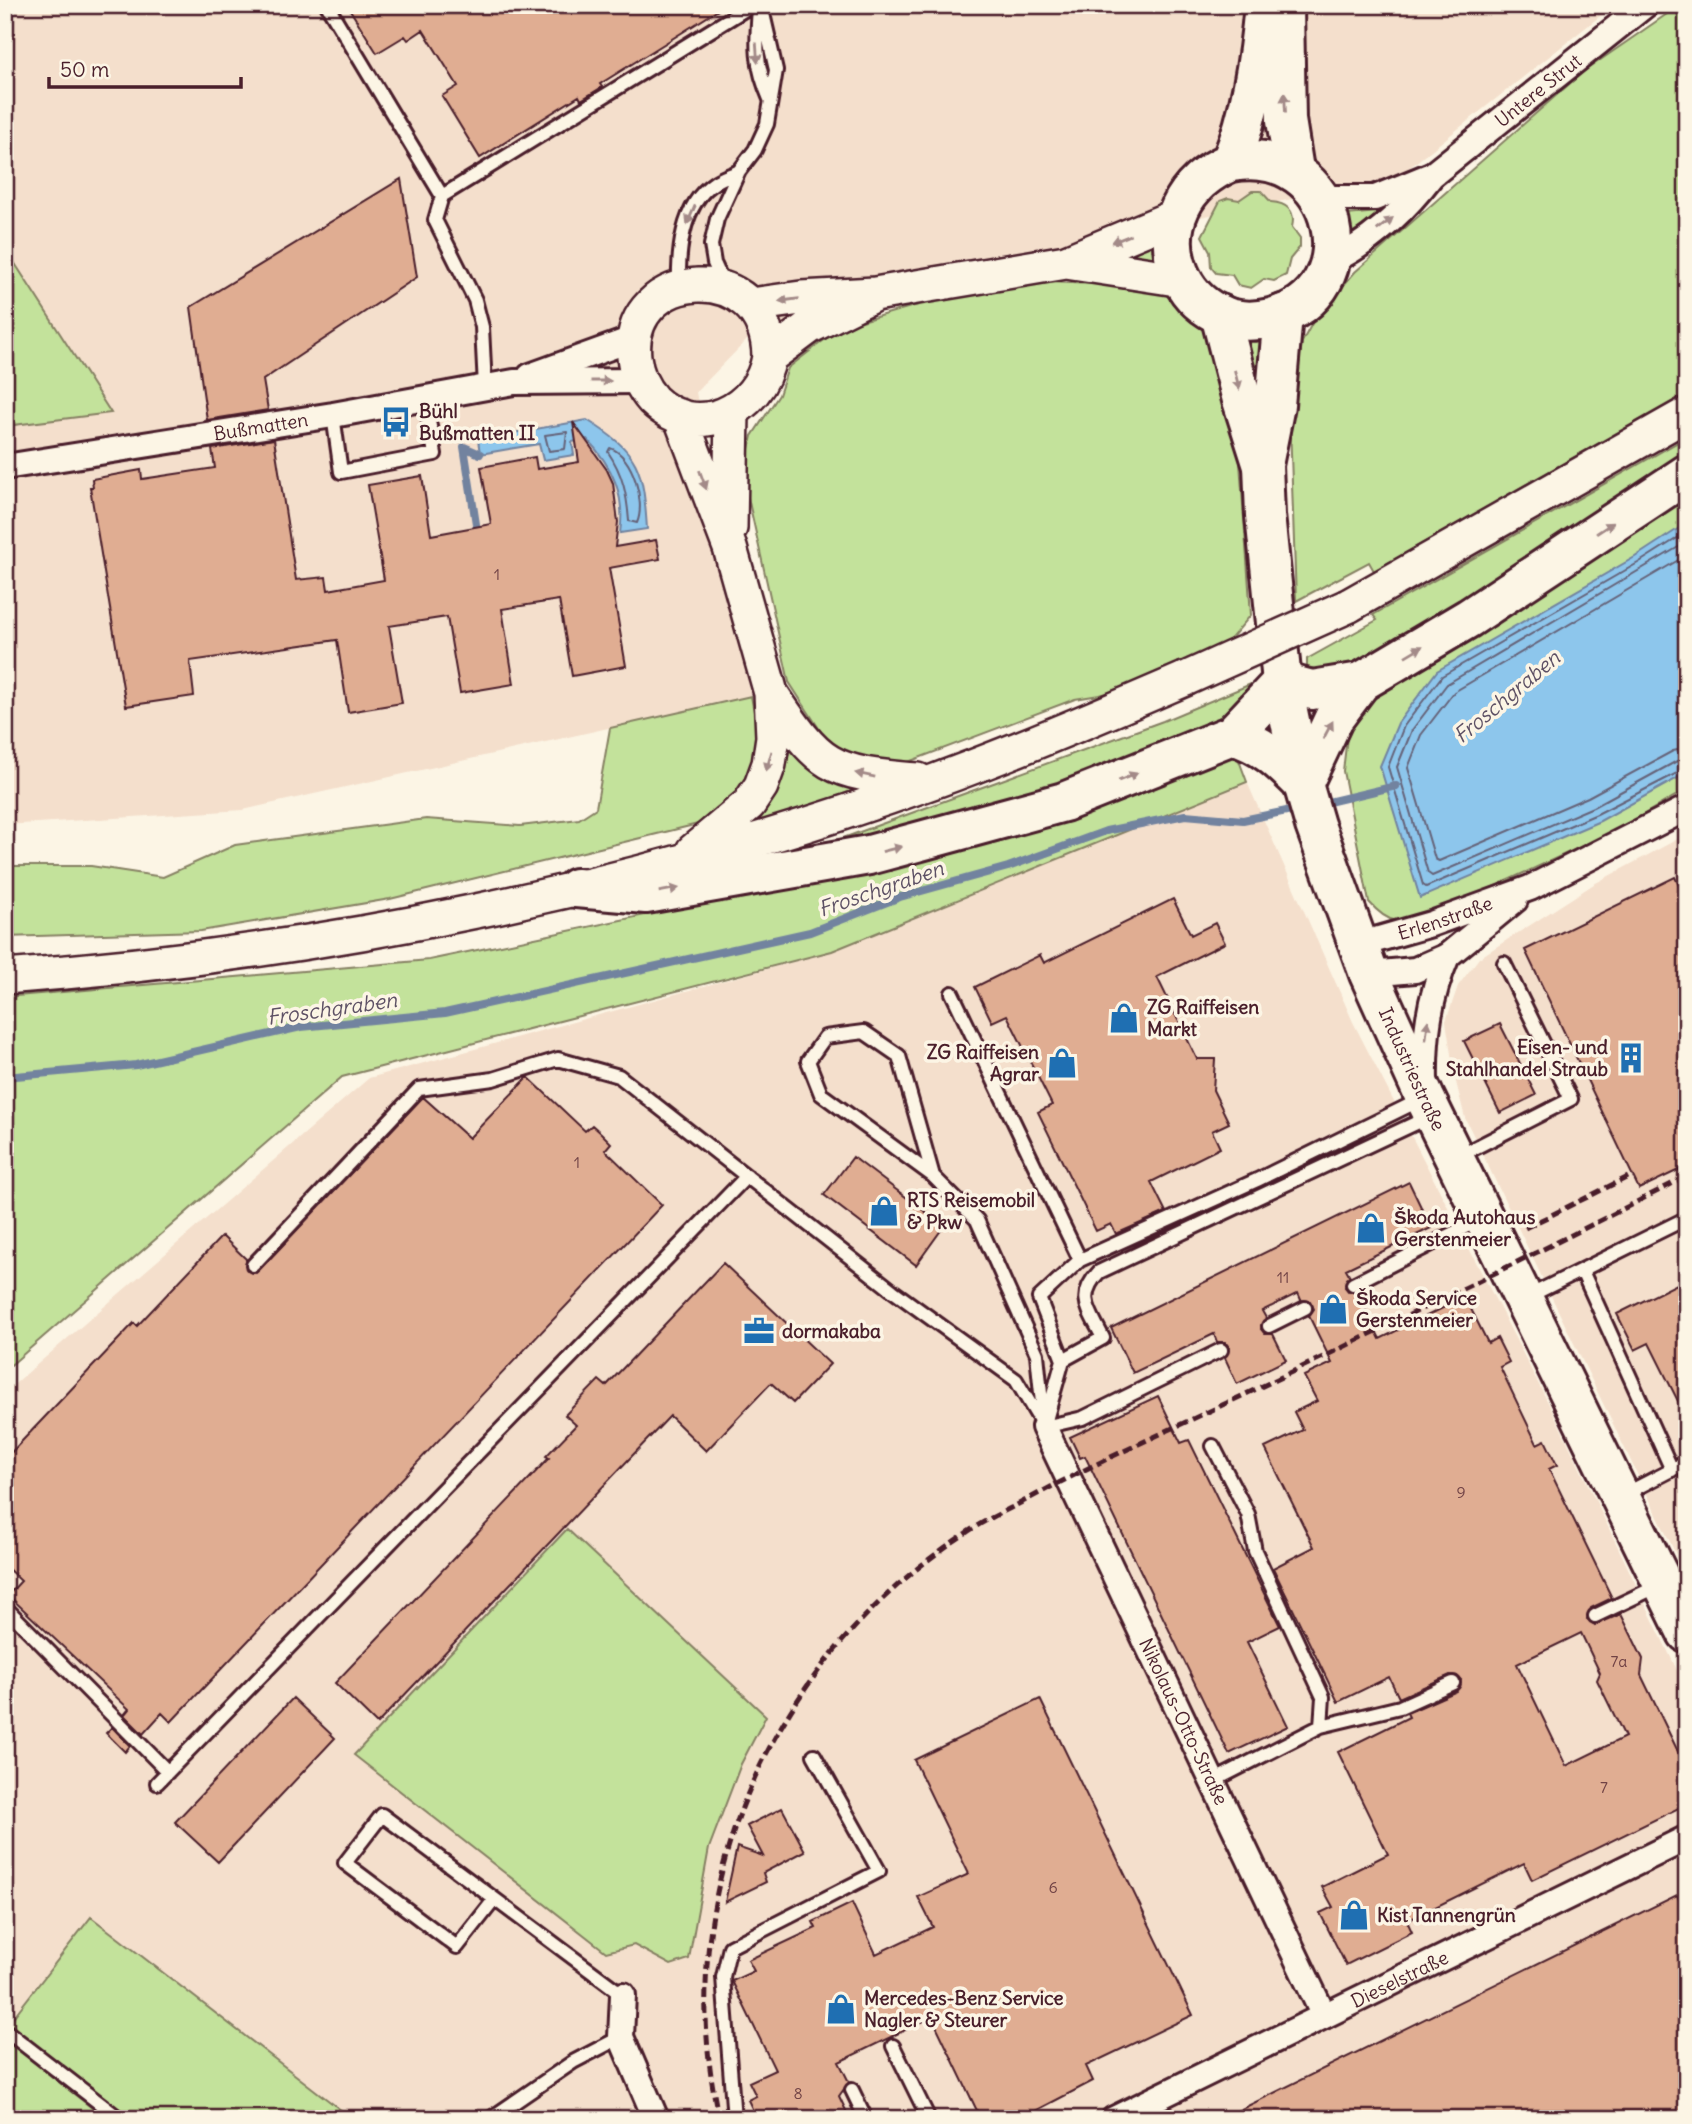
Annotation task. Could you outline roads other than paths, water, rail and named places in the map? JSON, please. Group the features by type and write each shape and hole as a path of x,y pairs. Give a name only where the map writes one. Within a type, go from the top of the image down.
{"main road":[{"path":"1231,162 1250,100 1264,5"},
{"path":"1284,5 1286,120 1294,170"},
{"path":"1263,160 1294,170 1322,198 1330,219 1333,241 1330,262 1310,296 1283,314 1245,320 1220,314 1199,300 1182,280 1172,249 1176,216 1184,198 1196,182 1212,170 1231,162 1263,160"},
{"path":"739,297 766,329 769,357 767,370 754,395 732,412 711,419 680,416 652,399 640,381 635,367 635,338 646,312 666,294 679,288 702,284 739,297 802,298 876,294 1066,262 1176,216"},
{"path":"1066,262 1182,280"},
{"path":"769,357 809,327 876,294"},
{"path":"1220,314 1262,465"},
{"path":"1262,465 1275,405 1283,314"},
{"path":"730,548 732,412"},
{"path":"5,976 222,954 414,923 576,888 683,859 775,833 933,781 1185,679 1348,606 1687,414"},
{"path":"680,416 730,548 771,694 772,751 761,786 749,804 683,859"},
{"name":"Industriestraße","path":"1262,465 1273,611 1282,682 1303,784 1363,960 1429,1106 1686,1630"},
{"path":"576,888 646,894 869,855 1064,802 1232,735 1282,682 1312,690 1361,682 1469,618 1687,474"},
{"path":"1232,735 1258,744 1274,755 1303,784 1334,718 1361,682"},
{"path":"771,694 817,756 861,774 933,781"}],"street":[{"name":"Untere Strut","path":"1330,262 1347,254 1408,206 1432,175 1645,5"},
{"name":"Untere Strut","path":"1322,198 1375,198 1432,175"},
{"name":"Bußmatten","path":"514,382 635,338"},
{"name":"Bußmatten","path":"5,467 333,415 514,382 640,381"},
{"name":"Erlenstraße","path":"1363,960 1431,924 1530,888 1687,808"},
{"name":"Erlenstraße","path":"1363,960 1415,970 1447,956 1530,888"},
{"name":"Erlenstraße","path":"1429,1106 1424,1053 1435,985 1447,956"},
{"name":"Nikolaus-Otto-Straße","path":"1044,1427 1324,2016"},
{"name":"Dieselstraße","path":"1114,2119 1687,1838"},
{"path":"623,1995 621,2037 656,2119"}],"lane":[{"path":"327,5 442,196"},
{"path":"485,387 482,327 475,300 435,220 442,196 752,5"},
{"path":"739,297 714,263 711,245 717,219 739,171 755,150 767,124 770,99 758,72 755,50 760,5"},
{"path":"679,288 678,246 693,208 712,183 739,171"},
{"path":"333,415 341,472 435,454 425,398"},
{"path":"1455,1158 1572,1100 1504,963"},
{"path":"952,993 1080,1260"},
{"path":"933,1175 899,1056 864,1032 825,1037 808,1061 821,1094 933,1175 977,1220 1037,1354 1044,1427"},
{"path":"253,1265 419,1089 493,1079 558,1059 620,1076 893,1291 1016,1380 1044,1427"},
{"path":"1044,1427 1063,1360 1039,1298 1080,1260 1429,1106"},
{"path":"1063,1360 1103,1338 1085,1300 1087,1285 1100,1272 1429,1106"},
{"path":"157,1783 747,1176"},
{"path":"1353,1284 1485,1217"},
{"path":"1524,1298 1687,1218"},
{"path":"1581,1270 1672,1469"},
{"path":"1269,1326 1305,1308"},
{"path":"1044,1427 1083,1418 1222,1350"},
{"path":"1213,1446 1248,1514 1255,1550 1323,1697 1321,1726"},
{"path":"1621,1496 1687,1462"},
{"path":"1595,1616 1664,1583"},
{"path":"5,1606 168,1772"},
{"path":"1213,1781 1321,1726 1400,1707 1453,1683"},
{"path":"734,2119 723,1978 730,1947 880,1871 814,1755"},
{"path":"494,1899 457,1947 345,1863 382,1815 623,1995"},
{"path":"5,2030 120,2119"},
{"path":"490,2119 573,2062 621,2037"},
{"path":"893,2046 929,2119"},
{"path":"852,2090 866,2119"}],"water":[{"path":"587,420 618,442 635,464 643,491 647,529 620,533 621,506 615,482 604,460 587,439 572,442 574,455 543,460 539,444 480,454 478,439"},
{"path":"1687,523 1687,773 1600,821 1420,898 1380,766 1398,723 1437,671 1635,557"}],"waterway":[{"path":"476,524 464,447 480,454"},
{"name":"Froschgraben","path":"1320,804 1396,786"},
{"name":"Froschgraben","path":"5,1077 136,1065 301,1027 445,1013 810,932 900,897 1008,867 1106,831 1185,815 1243,820 1301,808"}],"railway":[{"path":"1525,1228 1632,1175"},
{"path":"719,2119 707,2033 708,1949 723,1866 750,1788 789,1714 838,1646 898,1585 966,1533 998,1514 1481,1280 1687,1176"}],"place":[{"name":"Bühl Bußmatten II","path":"396,422"},
{"name":"ZG Raiffeisen Markt","path":"1124,1018"},
{"name":"Eisen- und Stahlhandel Straub","path":"1631,1058"},
{"name":"ZG Raiffeisen Agrar","path":"1062,1063"},
{"name":"RTS Reisemobil & Pkw","path":"884,1211"},
{"name":"Škoda Autohaus Gerstenmeier","path":"1371,1228"},
{"name":"Škoda Service Gerstenmeier","path":"1333,1309"},
{"name":"dormakaba","path":"759,1331"},
{"name":"Kist Tannengrün","path":"1354,1915"},
{"name":"Mercedes-Benz Service Nagler & Steurer","path":"841,2009"}]}
